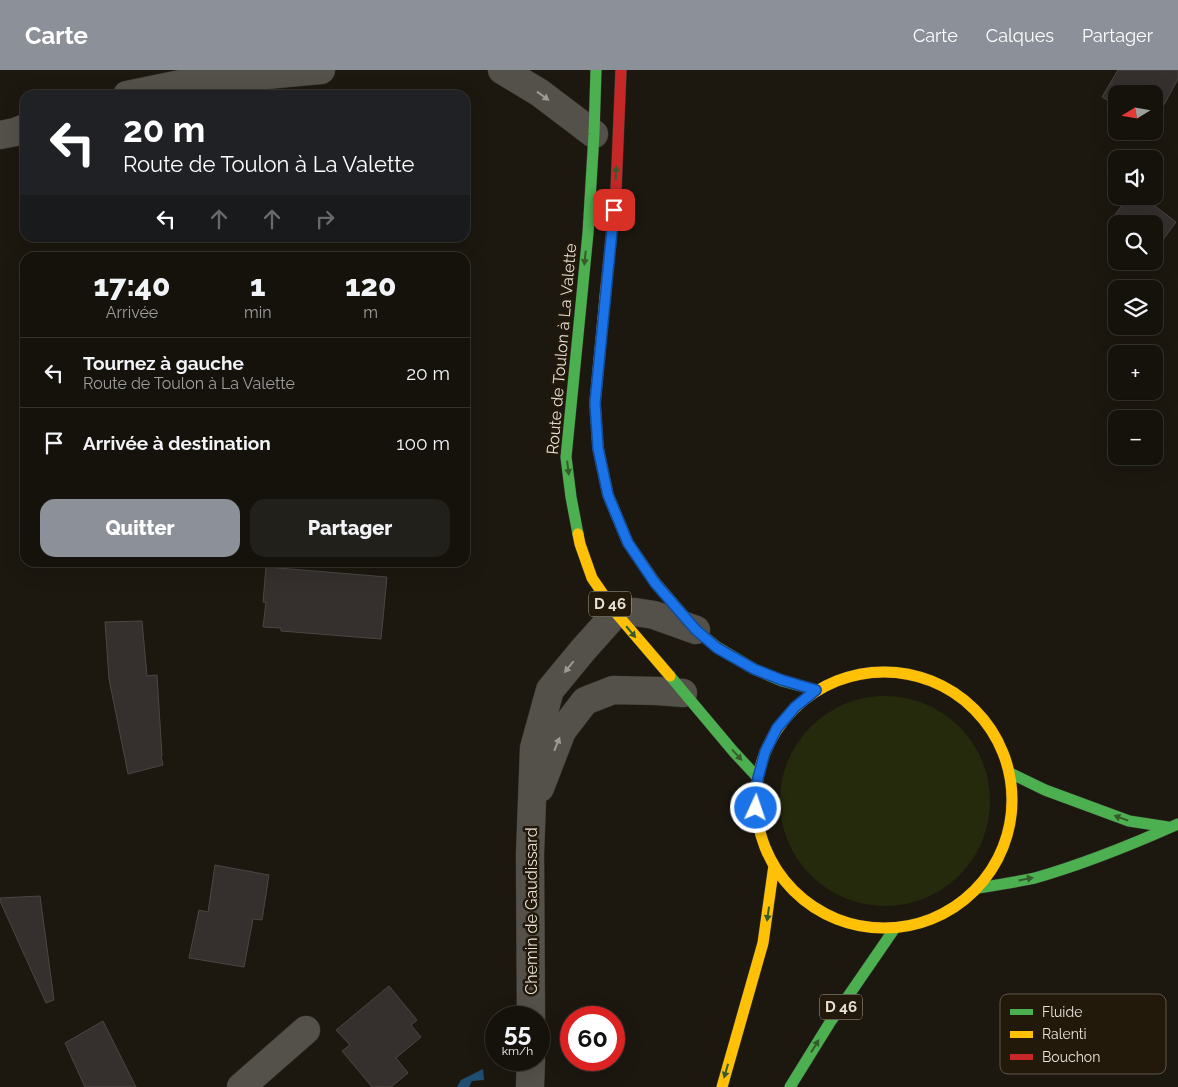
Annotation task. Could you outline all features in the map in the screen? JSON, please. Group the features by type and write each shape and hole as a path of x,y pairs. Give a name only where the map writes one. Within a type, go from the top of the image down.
{"main road":[{"name":"Route de Toulon à La Valette","path":"596,70 588,233 566,457 580,544 592,578 616,613 758,778"},
{"path":"621,70 616,190 595,403 598,448 608,495 628,543 655,583 696,630 717,648 754,669 816,690"},
{"path":"883,670 918,675 950,689 978,711 998,739 1010,773 1013,803 1009,835 996,863 978,888 954,908 926,922 895,928 859,926 826,914 796,894 774,865 762,838 756,808 758,778 765,752 777,728 795,707 816,690 848,676 883,670"},
{"path":"1010,773 1045,790 1129,821 1173,826"},
{"path":"978,888 1033,878 1087,862 1173,826"},
{"path":"722,1087 762,943 774,865"},
{"name":"D 46","path":"790,1087 829,1024 895,928"}],"street":[{"path":"151,90 190,82 321,70"},
{"path":"502,70 540,93 594,134"},
{"path":"0,135 20,130"},
{"path":"616,613 635,612 654,615 696,630"},
{"name":"Chemin de Gaudissard","path":"531,1006 530,854 534,748 550,690 582,650 616,613"},
{"path":"533,805 562,731 585,701 613,690 683,693"},
{"path":"240,1087 306,1030"},
{"path":"530,1071 530,1087"}],"green space":[{"path":"885,696 905,698 925,704 952,720 966,734 982,761 988,781 990,801 988,821 982,841 966,868 952,882 925,898 905,904 885,906 865,904 845,898 818,882 804,868 788,841 782,821 780,801 782,781 788,761 804,734 818,720 845,704 865,698"}],"water":[{"path":"483,1069 484,1080 472,1081 469,1087 457,1087 461,1080"}],"building":[{"path":"1118,70 1178,70 1178,79 1163,106 1163,85 1109,85"},
{"path":"1108,87 1108,100 1102,97"},
{"path":"1122,205 1154,205 1176,222 1163,240 1163,215 1115,215"},
{"path":"266,567 387,577 381,639 281,631 281,628 263,627 266,602 263,602"},
{"path":"142,621 147,676 157,675 163,765 128,774 109,679 105,622"},
{"path":"215,865 269,875 262,920 253,919 244,967 189,958 199,910 208,912"},
{"path":"40,896 54,1000 46,1003 0,901 0,898"},
{"path":"389,986 417,1020 411,1025 421,1037 396,1058 408,1073 391,1087 372,1087 342,1051 350,1045 336,1030"},
{"path":"103,1021 136,1087 85,1087 65,1043"}],"traffic: fast":[{"path":"578,534 566,457 588,233 596,70"},
{"path":"654,581 696,630 717,647 754,669 782,681 816,690"},
{"path":"670,676 758,778"},
{"path":"1010,773 1045,790 1129,821 1168,827"},
{"path":"978,888 1053,873 1107,854 1178,824"},
{"path":"790,1087 829,1024 895,928"}],"traffic: slow":[{"path":"606,287 595,403 598,448 608,495 628,543 654,581"},
{"path":"578,534 592,578 616,613 670,676"},
{"path":"871,672 897,672 921,677 944,687 975,709 991,729 1007,763 1012,787 1012,800 1012,813 1007,837 991,871 975,891 955,907 921,923 897,928 871,928 847,923 824,913 793,891 777,871 761,837 756,813 756,787 761,763 771,740 793,709 813,693 847,677 871,672"},
{"path":"722,1087 763,943 774,865"}],"traffic: jam":[{"path":"606,287 616,190 621,70"}],"route":[{"path":"614,210 595,403 598,448 608,495 628,543 655,583 696,630 717,648 754,669 816,690 795,707 777,728 765,752 758,778 756,808"}]}
